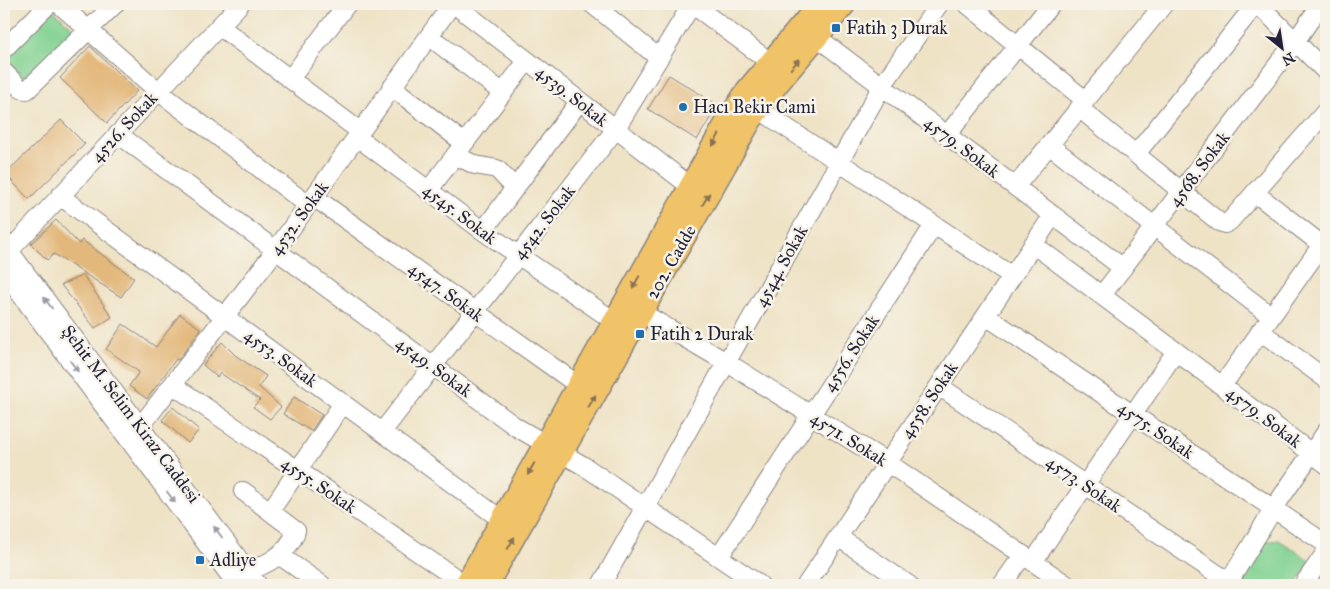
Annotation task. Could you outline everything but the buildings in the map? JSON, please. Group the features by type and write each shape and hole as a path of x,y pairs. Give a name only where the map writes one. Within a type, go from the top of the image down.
{"main road":[{"name":"202. Cadde","path":"465,585 502,520 553,449 578,385 614,321 633,308 690,186 750,103 809,31 819,4"},
{"name":"202. Cadde","path":"487,585 553,449 750,103 770,62 845,4"}],"street":[{"path":"4,49 49,4"},
{"name":"4547. Sokak","path":"59,4 158,91 311,201 578,385"},
{"path":"4,72 21,89 27,90 116,4"},
{"name":"4526. Sokak","path":"6,247 60,196 240,4"},
{"path":"290,79 347,4"},
{"name":"4532. Sokak","path":"140,427 276,251 453,4"},
{"name":"4539. Sokak","path":"453,4 690,186"},
{"path":"592,4 659,58"},
{"path":"692,4 770,62"},
{"name":"4542. Sokak","path":"382,432 615,130 692,4"},
{"name":"4544. Sokak","path":"601,585 882,86 939,4"},
{"path":"967,4 1018,45 1136,154 1219,222 1225,224 1230,221 1326,111"},
{"path":"947,135 1051,4"},
{"path":"1136,154 1257,4 1326,72"},
{"name":"4568. Sokak","path":"1102,295 1296,42 1321,4"},
{"path":"1015,187 1158,6"},
{"name":"4545. Sokak","path":"219,26 290,79 428,191 483,232 614,321"},
{"name":"4579. Sokak","path":"809,31 1123,268"},
{"path":"429,36 503,93"},
{"path":"428,191 527,61"},
{"path":"392,88 460,149 475,165 498,169 515,188"},
{"path":"483,232 579,102"},
{"path":"750,103 1012,276"},
{"name":"4549. Sokak","path":"118,134 432,367 760,585"},
{"path":"1049,144 1271,316"},
{"path":"1222,386 1260,331 1325,244 1255,193"},
{"name":"4553. Sokak","path":"60,196 502,520"},
{"name":"4558. Sokak","path":"806,585 1053,215"},
{"name":"4556. Sokak","path":"718,557 934,225"},
{"name":"4579. Sokak","path":"1033,244 1326,464"},
{"name":"Şehit M. Selim Kiraz Caddesi","path":"6,247 140,427 243,580"},
{"name":"Şehit M. Selim Kiraz Caddesi","path":"7,284 243,580"},
{"name":"4571. Sokak","path":"633,308 726,362 888,463 1067,585"},
{"name":"4575. Sokak","path":"986,316 1326,544"},
{"path":"1260,331 1326,379"},
{"path":"1002,585 1028,558 1085,485 1176,351"},
{"name":"4555. Sokak","path":"173,385 465,585"},
{"name":"4573. Sokak","path":"939,386 1228,584"},
{"path":"271,510 343,403"},
{"path":"1228,584 1274,508 1326,432"},
{"path":"243,491 271,510 296,531 279,555 243,580"},
{"path":"838,537 909,585"},
{"path":"1303,585 1326,552"},
{"path":"279,555 322,585"}],"green space":[{"path":"52,9 78,33 28,82 4,59 4,56"},
{"path":"1279,540 1311,561 1295,585 1240,585 1264,542"}],"place":[{"name":"Fatih 3 Durak","path":"836,28"},
{"name":"Hacı Bekir Cami","path":"683,107"},
{"name":"Fatih 2 Durak","path":"640,334"},
{"name":"Adliye","path":"200,560"}]}
